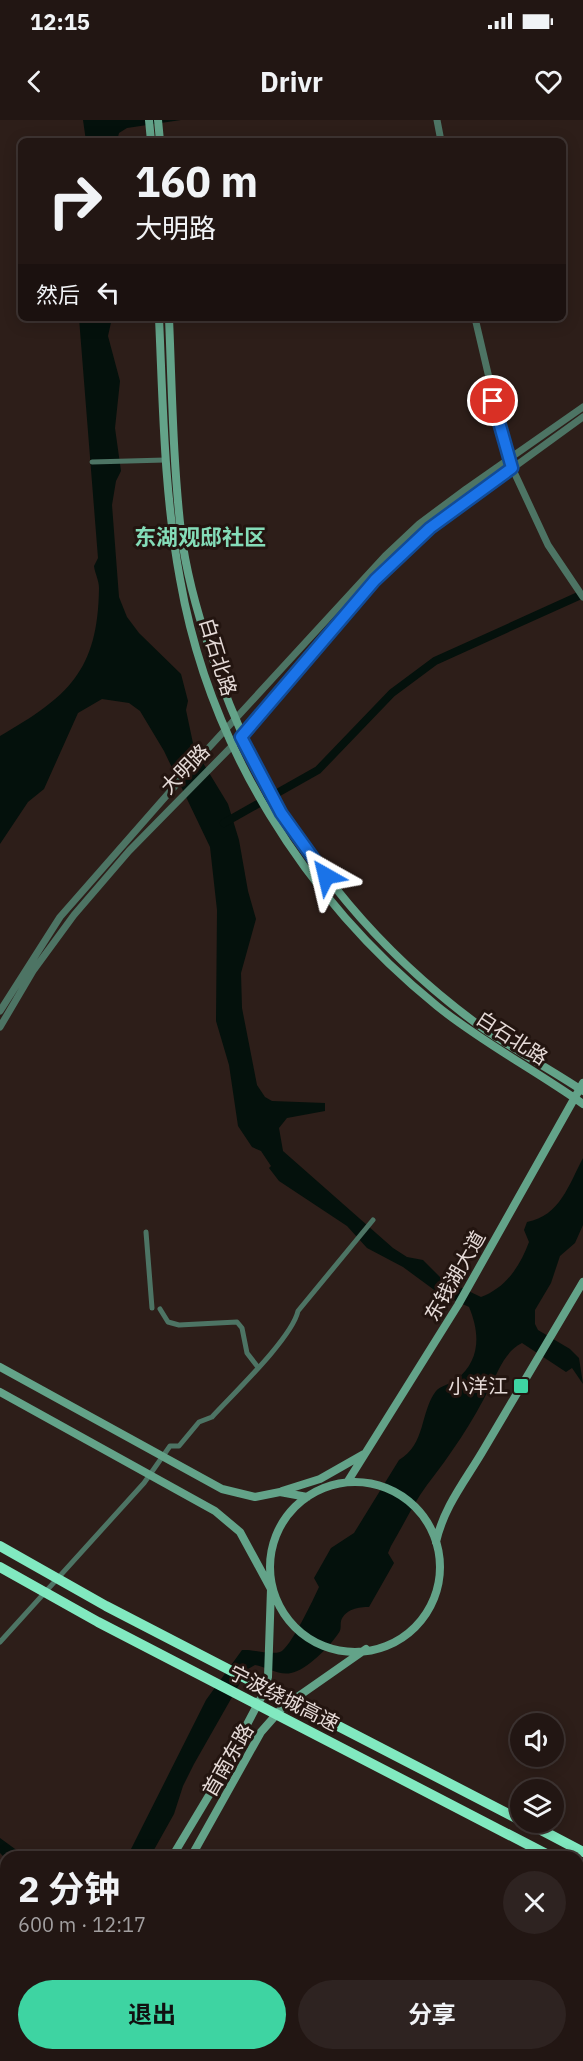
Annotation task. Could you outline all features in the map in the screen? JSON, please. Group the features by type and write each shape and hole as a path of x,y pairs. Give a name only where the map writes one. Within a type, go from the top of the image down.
{"highway":[{"name":"宁波绕城高速","path":"0,1546 106,1606 510,1815"},
{"name":"宁波绕城高速","path":"0,1567 98,1622 540,1851"},
{"path":"546,1833 581,1851"}],"main road":[{"path":"159,123 160,138"},
{"name":"白石北路","path":"159,321 165,460 173,536 189,624 224,731 255,791 271,819 332,902 406,979 478,1038 583,1104"},
{"name":"白石北路","path":"169,321 181,532 189,578 234,720 281,813 338,891 415,971 484,1029 582,1087"},
{"name":"东钱湖大道","path":"348,1481 458,1305 582,1087"},
{"path":"436,1542 440,1524 452,1498 583,1282"},
{"path":"0,1367 162,1459 222,1490 255,1497 280,1492 337,1471 368,1452"},
{"path":"0,1392 215,1511 240,1532 289,1624 310,1639 335,1649 366,1650 414,1632 431,1611 440,1584 440,1560 436,1542 422,1513 404,1495 376,1483 348,1481 327,1486 307,1497 283,1520 270,1549 271,1589"},
{"path":"280,1492 307,1497"},
{"name":"首南东路","path":"176,1851 214,1787 262,1696 268,1677 271,1589"},
{"name":"首南东路","path":"194,1851 261,1732 283,1707 366,1650"}],"street":[{"path":"437,120 440,138"},
{"path":"476,321 508,459 548,545 583,597"},
{"name":"大明路","path":"0,1011 60,917 203,754 385,556 419,524 583,407"},
{"name":"大明路","path":"0,1027 33,971 74,915 182,796 241,737 375,580 430,528 583,417"},
{"path":"92,462 165,460"},
{"path":"0,1642 150,1476 170,1446 179,1446 199,1422 212,1417 296,1323 298,1311 373,1220"},
{"path":"146,1232 152,1308"},
{"path":"160,1309 168,1322 179,1325 237,1322 242,1328 247,1353 257,1366"}],"shaded area":[{"path":"83,120 181,120 127,128 119,133 118,138 86,138"},
{"path":"79,321 111,321 108,336 120,381 115,428 121,471 116,481 112,505 119,597 127,617 139,633 181,674 188,701 186,710 194,748 228,804 239,840 248,891 256,919 241,973 242,1008 257,1085 265,1097 272,1101 325,1103 325,1111 287,1118 279,1128 283,1151 393,1248 407,1257 423,1260 441,1278 481,1297 498,1288 511,1275 529,1242 524,1230 527,1222 538,1219 556,1206 583,1158 583,1225 575,1243 560,1256 551,1283 535,1310 535,1324 538,1330 570,1349 579,1358 583,1384 572,1368 566,1372 522,1343 511,1351 468,1426 422,1492 391,1546 388,1553 394,1563 369,1607 349,1611 343,1617 339,1632 329,1645 311,1663 297,1671 287,1674 255,1665 248,1669 194,1764 183,1786 174,1814 153,1851 130,1851 206,1700 242,1650 276,1653 290,1642 319,1587 314,1578 331,1548 354,1533 399,1460 414,1445 427,1408 436,1391 456,1380 470,1364 476,1346 476,1336 469,1307 437,1292 403,1267 367,1248 347,1226 279,1181 269,1168 271,1166 261,1151 252,1147 238,1126 229,1065 216,1021 217,910 210,847 164,751 140,711 129,703 102,699 78,713 44,789 28,802 0,844 0,736 24,722 61,694 75,678 85,661 93,641 97,617 99,585 94,566 98,558"},
{"path":"0,1838 18,1851 0,1851"}],"waterway":[{"path":"224,823 318,770 392,693 435,661 583,594"}],"place":[{"name":"小洋江","path":"521,1386"}],"district":[{"name":"东湖观邸社区","path":"200,537"}],"route":[{"path":"326,876 281,813 241,737 375,580 398,557 430,528 512,468 500,433 493,401"}]}
